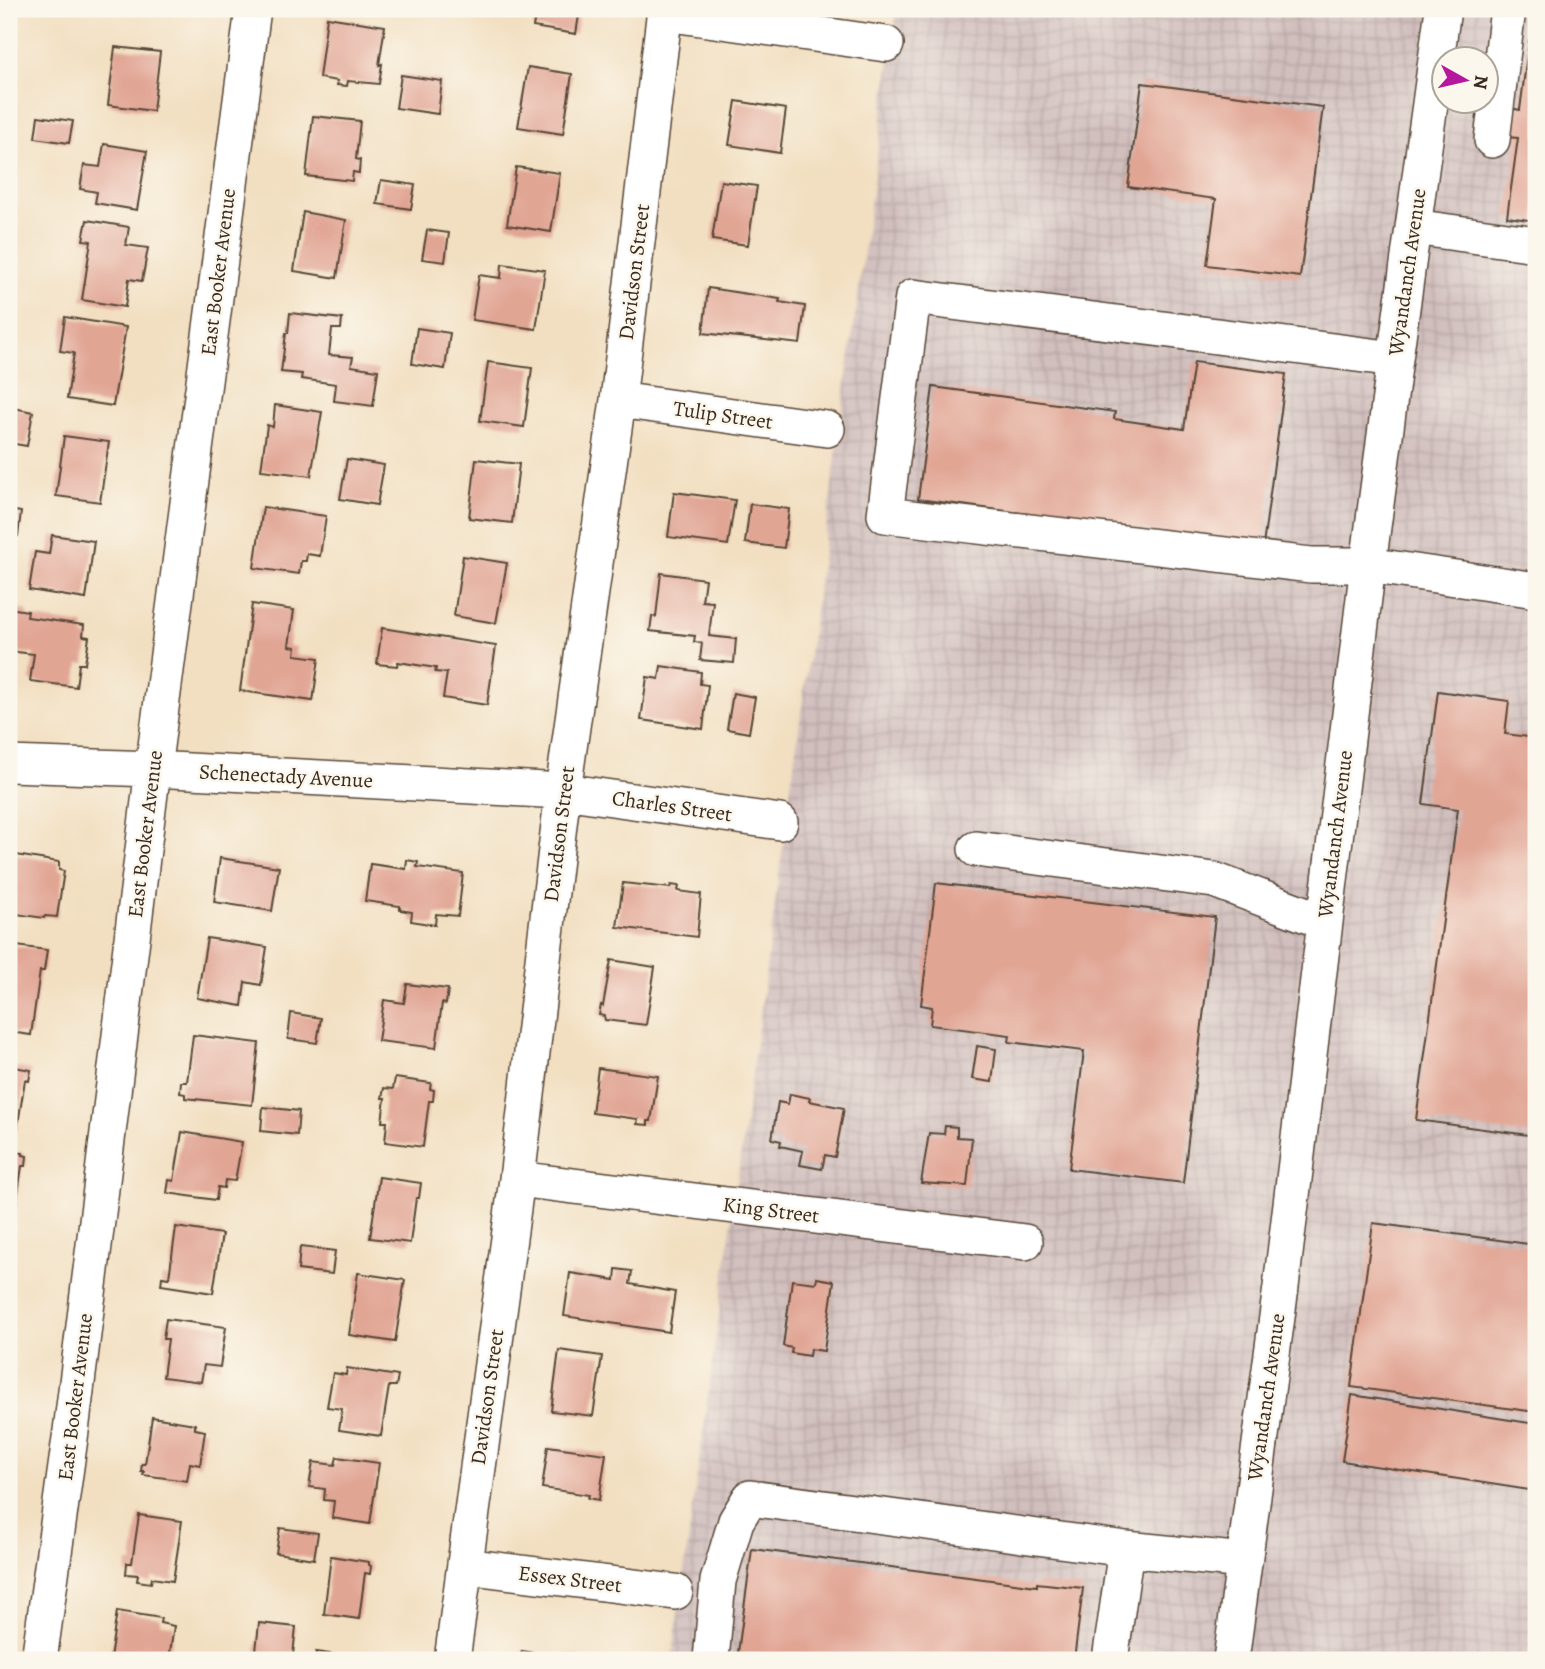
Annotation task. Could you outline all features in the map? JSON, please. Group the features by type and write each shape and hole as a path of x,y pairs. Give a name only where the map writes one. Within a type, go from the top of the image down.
{"street":[{"name":"East Booker Avenue","path":"39,1660 71,1431 153,769 253,9"},
{"name":"Wyandanch Avenue","path":"1231,1660 1282,1273 1368,565 1443,9"},
{"path":"1492,140 1508,9"},
{"path":"665,11 886,44"},
{"name":"Davidson Street","path":"452,1660 517,1179 563,791 618,400 665,11"},
{"path":"1413,227 1536,244"},
{"path":"1395,359 913,296 885,515 1311,565 1368,565 1536,590"},
{"name":"Tulip Street","path":"618,400 827,429"},
{"name":"Schenectady Avenue","path":"9,764 563,791"},
{"name":"Charles Street","path":"563,791 780,821"},
{"path":"976,849 1214,880 1325,922"},
{"name":"King Street","path":"517,1179 1025,1242"},
{"path":"711,1660 718,1581 736,1521 750,1498 1126,1549 1244,1561"},
{"path":"1110,1660 1126,1549"},
{"name":"Essex Street","path":"465,1566 675,1592"}],"shaded area":[{"path":"897,9 1536,9 1536,1660 672,1660"}],"building":[{"path":"536,9 580,9 576,34 533,27"},
{"path":"327,17 385,26 379,84 348,81 347,86 337,85 338,81 319,78"},
{"path":"1529,40 1536,41 1536,221 1507,217 1518,138 1506,137 1510,108 1520,110"},
{"path":"115,47 160,52 153,111 108,105"},
{"path":"528,67 572,74 563,134 518,127"},
{"path":"401,75 442,81 438,114 396,108"},
{"path":"1142,83 1323,107 1300,277 1207,265 1216,199 1128,187"},
{"path":"736,101 786,109 780,153 729,145"},
{"path":"38,116 73,121 69,143 35,138"},
{"path":"313,116 360,121 356,159 360,160 359,173 353,172 352,181 306,176"},
{"path":"104,144 147,151 137,210 95,203 97,192 80,189 84,165 100,167"},
{"path":"516,167 560,173 551,232 507,225"},
{"path":"381,180 415,185 411,209 377,204"},
{"path":"721,181 757,186 748,245 712,240"},
{"path":"303,212 346,220 337,278 294,271"},
{"path":"87,220 129,227 126,245 148,248 142,281 129,279 125,307 82,300 91,241 83,240"},
{"path":"427,230 449,233 445,262 422,259"},
{"path":"502,264 545,270 536,329 472,320 479,275 501,278"},
{"path":"708,288 780,299 779,302 805,306 800,344 703,333"},
{"path":"290,313 342,319 341,329 332,329 329,355 353,357 351,366 378,370 373,406 334,401 336,384 301,379 302,374 281,372"},
{"path":"65,317 126,327 113,406 67,399 74,353 60,351"},
{"path":"417,328 450,333 445,369 412,364"},
{"path":"488,362 532,368 524,427 480,421"},
{"path":"1194,362 1286,374 1263,546 918,499 933,387 1115,412 1114,419 1184,429"},
{"path":"275,405 322,412 311,476 261,470 267,425 273,427"},
{"path":"9,407 33,412 27,446 9,443"},
{"path":"64,436 109,442 100,502 56,496"},
{"path":"347,459 384,465 377,505 340,499"},
{"path":"476,459 519,464 512,523 469,518"},
{"path":"674,492 735,500 728,545 668,537"},
{"path":"750,504 789,509 784,548 745,543"},
{"path":"263,507 326,516 320,556 307,554 306,561 301,561 299,574 254,568"},
{"path":"9,510 21,512 18,536 9,535"},
{"path":"52,535 94,541 86,599 29,590 35,552 49,554"},
{"path":"463,556 507,563 496,623 454,616"},
{"path":"661,573 705,579 702,601 713,602 709,636 736,639 734,663 700,660 702,643 694,642 695,636 650,631 652,616 656,617"},
{"path":"252,604 294,610 289,646 296,647 295,655 319,658 313,701 240,691"},
{"path":"9,608 28,611 27,617 84,625 83,636 89,637 85,664 79,664 76,687 30,681 34,654 9,651"},
{"path":"382,628 496,646 487,705 443,698 447,673 435,672 436,668 398,662 397,666 377,664"},
{"path":"661,666 701,672 700,684 708,685 703,729 641,720 647,677 659,679"},
{"path":"1438,691 1509,701 1505,734 1536,738 1536,1136 1416,1120 1458,809 1423,804"},
{"path":"733,693 755,697 749,733 727,729"},
{"path":"10,854 59,862 59,870 64,871 57,917 9,913"},
{"path":"220,858 279,867 272,911 214,902"},
{"path":"407,860 418,862 417,867 463,873 458,916 436,914 435,925 411,921 412,912 400,910 400,906 365,901 370,864 406,869"},
{"path":"623,883 670,888 671,885 679,886 678,891 701,894 697,937 617,927"},
{"path":"936,883 1215,917 1183,1183 1069,1169 1084,1051 1009,1042 1010,1035 930,1025 932,1007 921,1005"},
{"path":"207,938 267,947 261,985 245,982 242,1006 197,998"},
{"path":"9,945 47,950 44,971 40,971 31,1035 9,1032"},
{"path":"611,960 655,967 646,1025 605,1020 604,1016 599,1015"},
{"path":"407,984 448,989 446,1004 442,1003 436,1048 378,1041 384,1000 404,1003"},
{"path":"291,1013 321,1018 317,1043 288,1039"},
{"path":"193,1035 259,1043 252,1105 185,1098 185,1094 180,1093 181,1082 187,1082"},
{"path":"977,1046 996,1049 992,1082 972,1079"},
{"path":"9,1066 31,1070 29,1081 25,1080 17,1130 9,1129"},
{"path":"598,1068 658,1076 651,1121 648,1121 648,1125 637,1124 638,1119 592,1113"},
{"path":"395,1078 431,1083 430,1089 434,1090 433,1101 429,1101 423,1147 385,1142 387,1122 382,1122 385,1098 382,1098 384,1088 393,1089"},
{"path":"790,1094 844,1108 835,1157 825,1155 822,1169 800,1165 803,1151 780,1146 781,1141 772,1139 778,1102 788,1104"},
{"path":"263,1107 299,1111 297,1135 261,1131"},
{"path":"945,1126 957,1127 957,1137 972,1138 967,1186 921,1183 929,1133 944,1134"},
{"path":"182,1132 242,1142 235,1181 225,1180 224,1188 218,1187 216,1200 167,1193 169,1180 174,1181"},
{"path":"9,1151 27,1156 26,1166 22,1166 15,1212 9,1212"},
{"path":"379,1177 421,1183 419,1198 416,1198 410,1243 370,1238"},
{"path":"1373,1223 1536,1245 1536,1412 1351,1387"},
{"path":"176,1227 222,1234 213,1293 161,1285 162,1277 169,1278"},
{"path":"300,1247 335,1251 332,1274 298,1270"},
{"path":"616,1269 632,1271 630,1284 675,1292 669,1332 564,1316 570,1273 615,1280"},
{"path":"358,1273 405,1280 395,1342 349,1335"},
{"path":"817,1278 834,1281 824,1351 810,1349 809,1356 791,1353 792,1348 783,1346 792,1280 816,1283"},
{"path":"166,1319 226,1327 220,1367 204,1365 201,1382 163,1377 168,1339 163,1339"},
{"path":"559,1350 602,1356 593,1416 551,1411"},
{"path":"347,1368 398,1376 396,1386 389,1386 381,1436 339,1430 342,1409 327,1407 333,1373 346,1375"},
{"path":"1352,1395 1536,1424 1536,1491 1342,1461"},
{"path":"152,1417 195,1424 195,1429 205,1431 200,1465 190,1463 187,1481 143,1475 142,1464 145,1464"},
{"path":"548,1446 606,1454 599,1500 588,1498 589,1495 542,1488"},
{"path":"337,1457 379,1463 370,1524 332,1518 334,1501 324,1500 325,1489 309,1487 313,1462 335,1465"},
{"path":"139,1515 182,1521 173,1581 152,1578 151,1583 137,1581 138,1575 126,1574 127,1563 132,1563"},
{"path":"280,1528 318,1533 314,1559 276,1553"},
{"path":"752,1549 1037,1586 1037,1583 1083,1588 1074,1660 737,1660"},
{"path":"331,1556 369,1562 371,1566 370,1574 365,1573 359,1619 324,1614"},
{"path":"117,1611 161,1618 160,1623 174,1626 169,1659 157,1657 156,1660 103,1660 110,1659"},
{"path":"259,1623 296,1627 293,1655 256,1651"},
{"path":"522,1651 565,1658 566,1654 578,1656 577,1660 520,1660"},
{"path":"316,1652 357,1658 357,1660 315,1660"}]}
